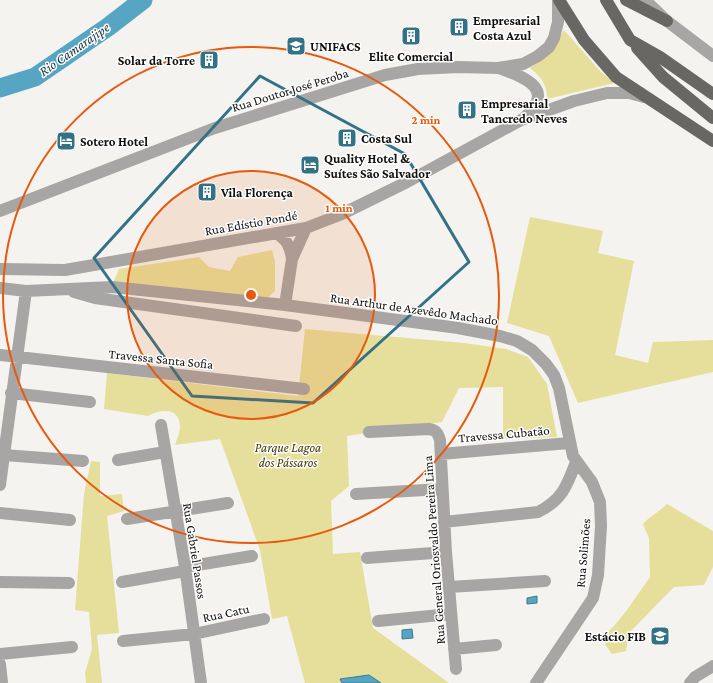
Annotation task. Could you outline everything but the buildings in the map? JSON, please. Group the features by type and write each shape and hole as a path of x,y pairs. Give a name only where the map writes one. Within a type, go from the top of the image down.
{"main road":[{"path":"558,0 584,40 616,77 713,141"},
{"path":"606,0 630,40 663,77 713,118"},
{"path":"626,0 667,21"},
{"path":"630,40 666,61 713,94"}],"street":[{"name":"Rua Doutor José Peroba","path":"0,211 215,128 385,75 418,69 450,67 498,68 523,64 538,56 549,46 554,38 558,22 558,0"},
{"path":"645,0 667,21 713,56"},
{"path":"498,68 521,76 530,81 537,88 538,97 535,105 521,120"},
{"name":"Rua Edístio Pondé","path":"0,269 65,270 306,228 342,214 401,185 521,120 574,101 607,93 629,93 646,97"},
{"path":"284,305 292,259 306,228"},
{"path":"276,233 285,239 289,245 292,259"},
{"name":"Rua Arthur de Azevêdo Machado","path":"0,288 26,291 120,288 284,305 458,328 500,336 517,341 532,350 546,364 554,375 559,388 569,442 576,462"},
{"path":"65,289 95,298 296,326"},
{"path":"0,483 4,455 4,420 11,393 26,291"},
{"name":"Travessa Santa Sofia","path":"0,355 304,389"},
{"path":"11,393 90,402"},
{"name":"Rua Gabriel Passos","path":"161,425 185,569 201,683"},
{"name":"Rua General Oriosvaldo Pereira Lima","path":"369,432 435,430 440,440 446,552 456,669"},
{"name":"Travessa Cubatão","path":"441,454 569,442"},
{"path":"118,460 165,452"},
{"path":"4,455 83,461"},
{"path":"444,522 538,512 549,506 558,498 566,487 576,462"},
{"name":"Rua Solimões","path":"536,683 585,611 597,587 601,526 600,502 592,482 576,462"},
{"path":"356,494 442,489"},
{"path":"126,519 228,503"},
{"path":"0,513 70,520"},
{"path":"367,558 446,552"},
{"path":"122,582 252,556"},
{"path":"449,588 545,581"},
{"path":"0,582 69,583"},
{"path":"378,621 451,614"},
{"name":"Rua Catu","path":"123,641 194,634 264,620"},
{"path":"454,649 496,645"},
{"path":"0,654 72,647"},
{"path":"0,666 2,683"},
{"path":"690,683 695,677 713,666"}],"highlighted area":[{"path":"260,76 405,154 469,262 313,403 192,396 94,258"}],"green space":[{"path":"564,30 600,71 614,83 547,99 543,81 530,68 550,51"},
{"path":"530,217 603,231 598,253 634,261 615,355 648,363 653,342 713,340 713,372 578,403 549,336 507,323"},
{"path":"272,250 275,261 275,291 265,300 113,283 119,269 199,257 209,267 230,271 238,257"},
{"name":"Parque Lagoa dos Pássaros","path":"305,329 464,343 506,349 528,357 547,384 557,437 503,439 503,387 459,388 442,422 347,436 349,486 331,501 333,554 360,552 373,628 449,683 305,683 287,616 272,619 260,550 220,439 175,445 180,426 179,420 173,413 163,411 148,416 104,409 107,373 298,396"},
{"path":"91,461 100,462 100,496 122,494 124,511 107,516 119,633 97,635 102,683 86,683 85,673 92,649 89,612 75,610 84,494"},
{"path":"667,504 713,531 713,567 704,585 674,587 629,633 626,651 612,654 605,644 605,634 614,626 627,610 650,577 649,538 643,524"}],"water":[{"path":"537,596 537,603 527,604 527,598"},
{"path":"412,629 413,638 402,639 402,630"},
{"path":"369,675 381,683 342,683 340,679"}],"waterway":[{"name":"Rio Camarajipe","path":"0,88 35,77 108,27 143,0"}],"place":[{"name":"Empresarial Costa Azul","path":"459,27"},
{"name":"Elite Comercial","path":"411,36"},
{"name":"UNIFACS","path":"296,46"},
{"name":"Solar da Torre","path":"209,60"},
{"name":"Empresarial Tancredo Neves","path":"467,110"},
{"name":"Costa Sul","path":"347,138"},
{"name":"Sotero Hotel","path":"66,141"},
{"name":"Quality Hotel & Suítes São Salvador","path":"310,165"},
{"name":"Vila Florença","path":"207,192"},
{"name":"Estácio FIB","path":"660,636"}]}
